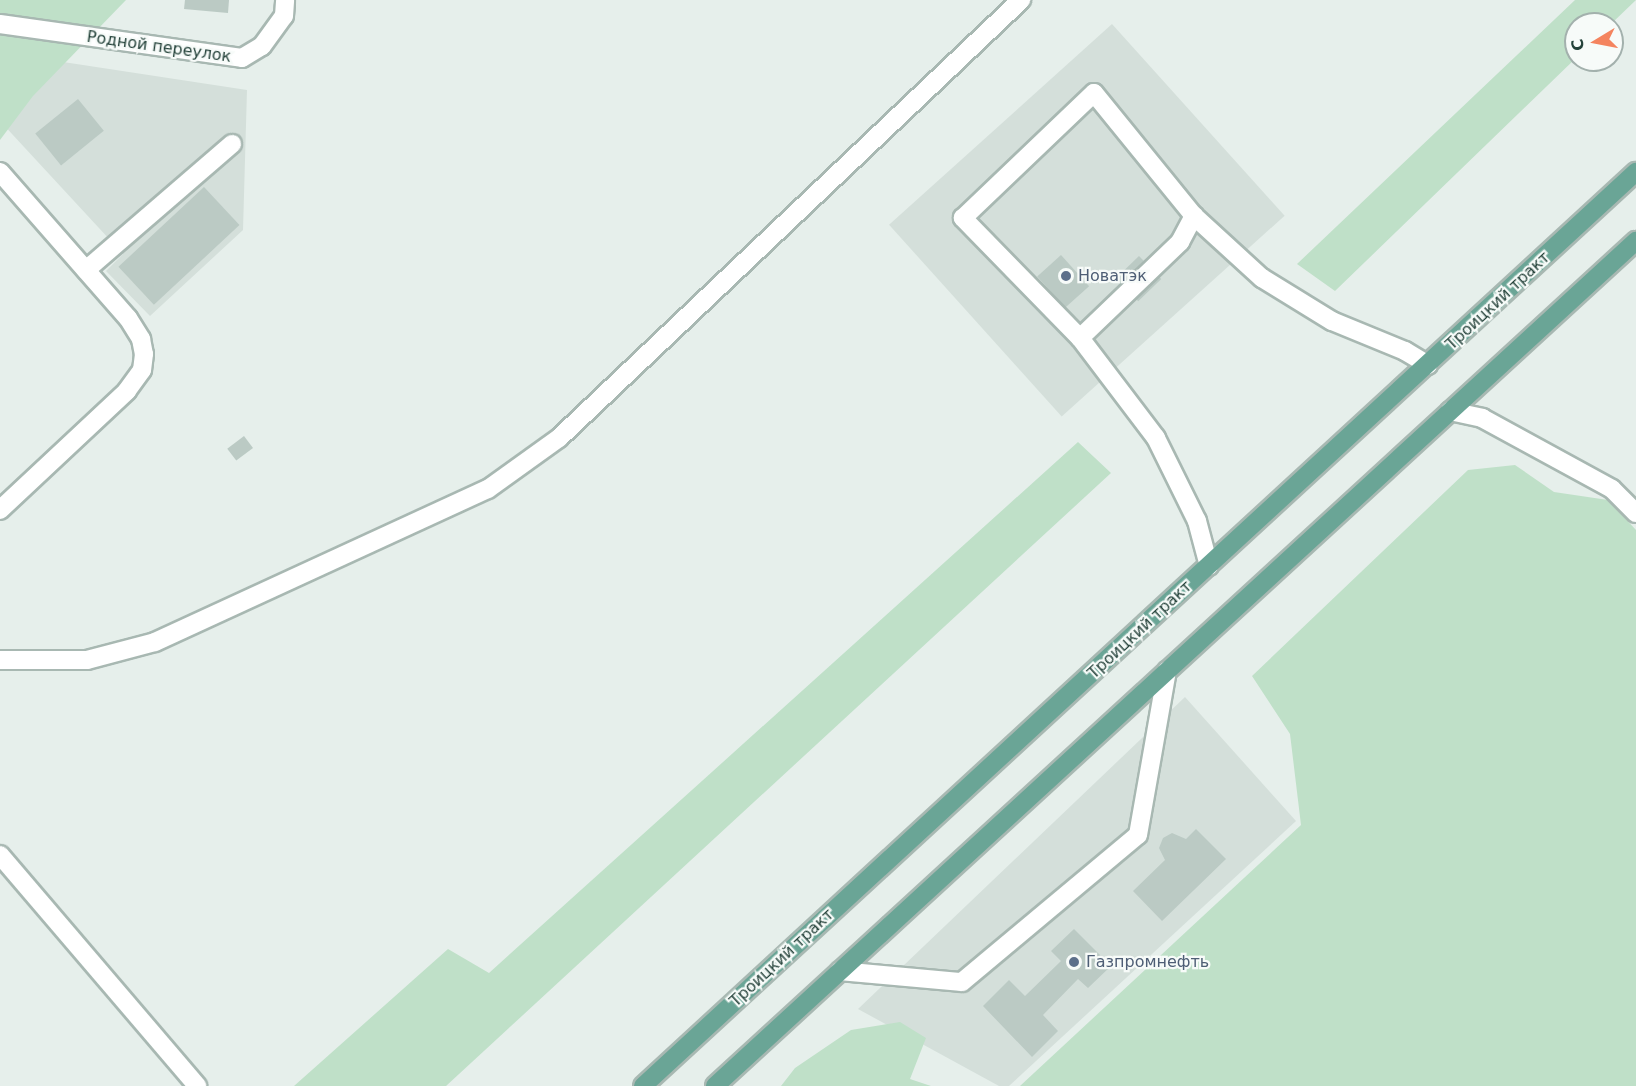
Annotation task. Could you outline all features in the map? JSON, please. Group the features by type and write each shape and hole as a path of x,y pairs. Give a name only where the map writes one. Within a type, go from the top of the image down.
{"main road":[{"name":"Троицкий тракт","path":"643,1086 1636,172"},
{"path":"715,1086 1636,241"}],"street":[{"name":"Родной переулок","path":"0,24 242,58 262,46 284,16 285,0"},
{"path":"0,660 87,660 155,642 488,489 559,438 1020,0"},
{"path":"1209,566 1197,521 1156,438 1080,338 963,218 1094,93 1194,216 1262,278 1332,321 1405,351 1428,365"},
{"path":"86,270 232,144"},
{"path":"0,172 128,318 141,339 142,370 127,391 0,510"},
{"path":"1080,338 1180,243 1194,216"},
{"path":"1450,411 1482,418 1612,489 1636,513"},
{"path":"840,971 962,981 1138,835 1167,671"},
{"path":"0,855 197,1086"}],"shaded area":[{"path":"1112,24 1285,216 1062,416 889,225"},
{"path":"37,58 247,90 243,230 150,316 106,271 123,254 0,121"},
{"path":"1185,697 1296,821 1009,1086 999,1086 858,1009"}],"green space":[{"path":"0,0 126,0 33,96 0,140"},
{"path":"1575,0 1636,0 1624,12 1564,12 1564,70 1335,291 1297,264"},
{"path":"1078,442 1111,473 446,1086 294,1086 448,949 489,973"},
{"path":"1515,465 1554,492 1608,500 1636,530 1636,1086 1020,1086 1301,825 1290,734 1252,676 1468,470"},
{"path":"900,1022 926,1038 910,1079 931,1086 781,1086 795,1068 851,1030"}],"building":[{"path":"185,0 229,0 228,13 184,9"},
{"path":"78,99 104,131 61,165 35,134"},
{"path":"204,187 239,225 154,305 118,267"},
{"path":"1061,255 1089,286 1065,308 1037,276"},
{"path":"1139,256 1161,279 1138,301 1116,278"},
{"path":"244,436 253,448 236,461 227,449"},
{"path":"1196,829 1226,859 1162,921 1133,891 1165,860 1159,848 1163,838 1172,833 1186,839"},
{"path":"1074,929 1111,966 1088,988 1078,979 1043,1015 1058,1031 1032,1057 983,1006 1009,980 1025,996 1061,961 1051,951"}],"place":[{"name":"Новатэк","path":"1066,276"},
{"name":"Газпромнефть","path":"1074,962"}]}
